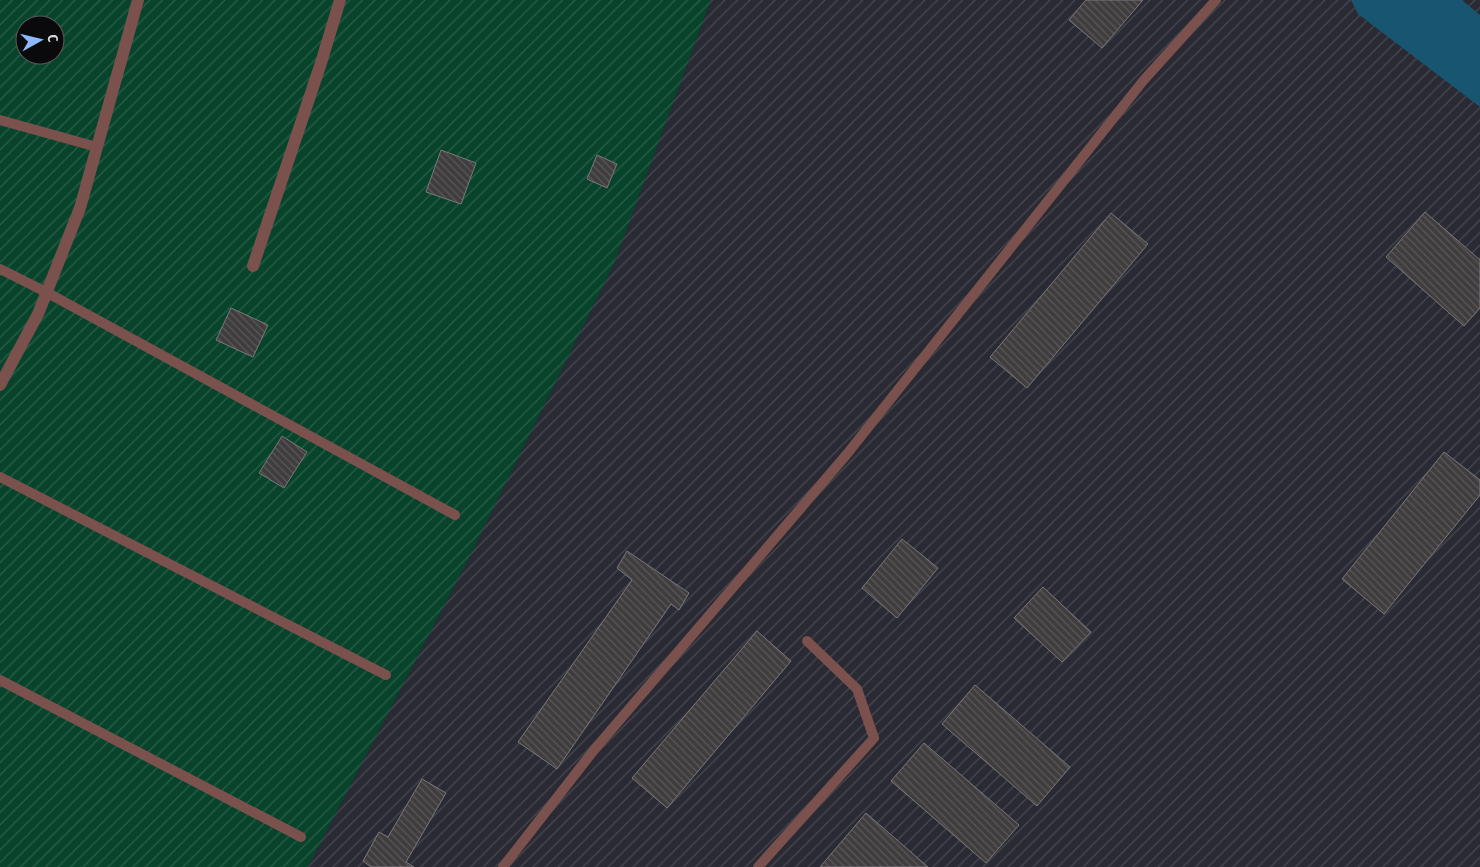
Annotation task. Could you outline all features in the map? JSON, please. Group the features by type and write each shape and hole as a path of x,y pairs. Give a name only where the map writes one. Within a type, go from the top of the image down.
{"street":[{"path":"0,386 38,314 80,208 138,0"},
{"path":"253,266 340,0"}],"lane":[{"path":"503,867 594,750 847,454 1143,81 1216,0"},
{"path":"0,120 97,147"},
{"path":"0,269 46,292 455,515"},
{"path":"0,477 386,675"},
{"path":"758,867 874,738 858,689 806,640"},
{"path":"0,680 301,837"}],"shaded area":[{"path":"711,0 1480,0 1480,867 308,867 468,560 614,264"}],"green space":[{"path":"0,0 711,0 614,264 468,560 308,867 0,867"}],"water":[{"path":"1351,0 1462,0 1480,15 1480,107 1358,14"}],"building":[{"path":"1086,0 1143,0 1102,48 1069,20"},
{"path":"441,150 476,163 461,204 426,192"},
{"path":"597,155 617,164 607,188 587,179"},
{"path":"1425,212 1480,260 1480,308 1464,326 1386,257"},
{"path":"1111,213 1148,244 1027,388 990,357"},
{"path":"231,308 268,325 253,357 216,340"},
{"path":"282,436 307,452 284,488 259,473"},
{"path":"1444,452 1480,480 1480,495 1384,614 1342,579"},
{"path":"902,539 938,568 897,618 862,588"},
{"path":"627,551 689,593 679,610 671,604 557,769 518,742 632,580 617,568"},
{"path":"1043,587 1091,632 1062,662 1014,618"},
{"path":"757,631 791,661 667,808 632,778"},
{"path":"975,685 1070,767 1037,806 942,724"},
{"path":"924,743 1019,825 986,863 891,781"},
{"path":"422,779 446,793 406,862 414,867 371,867 363,861 379,832 388,837"},
{"path":"866,813 928,867 820,867"}]}
